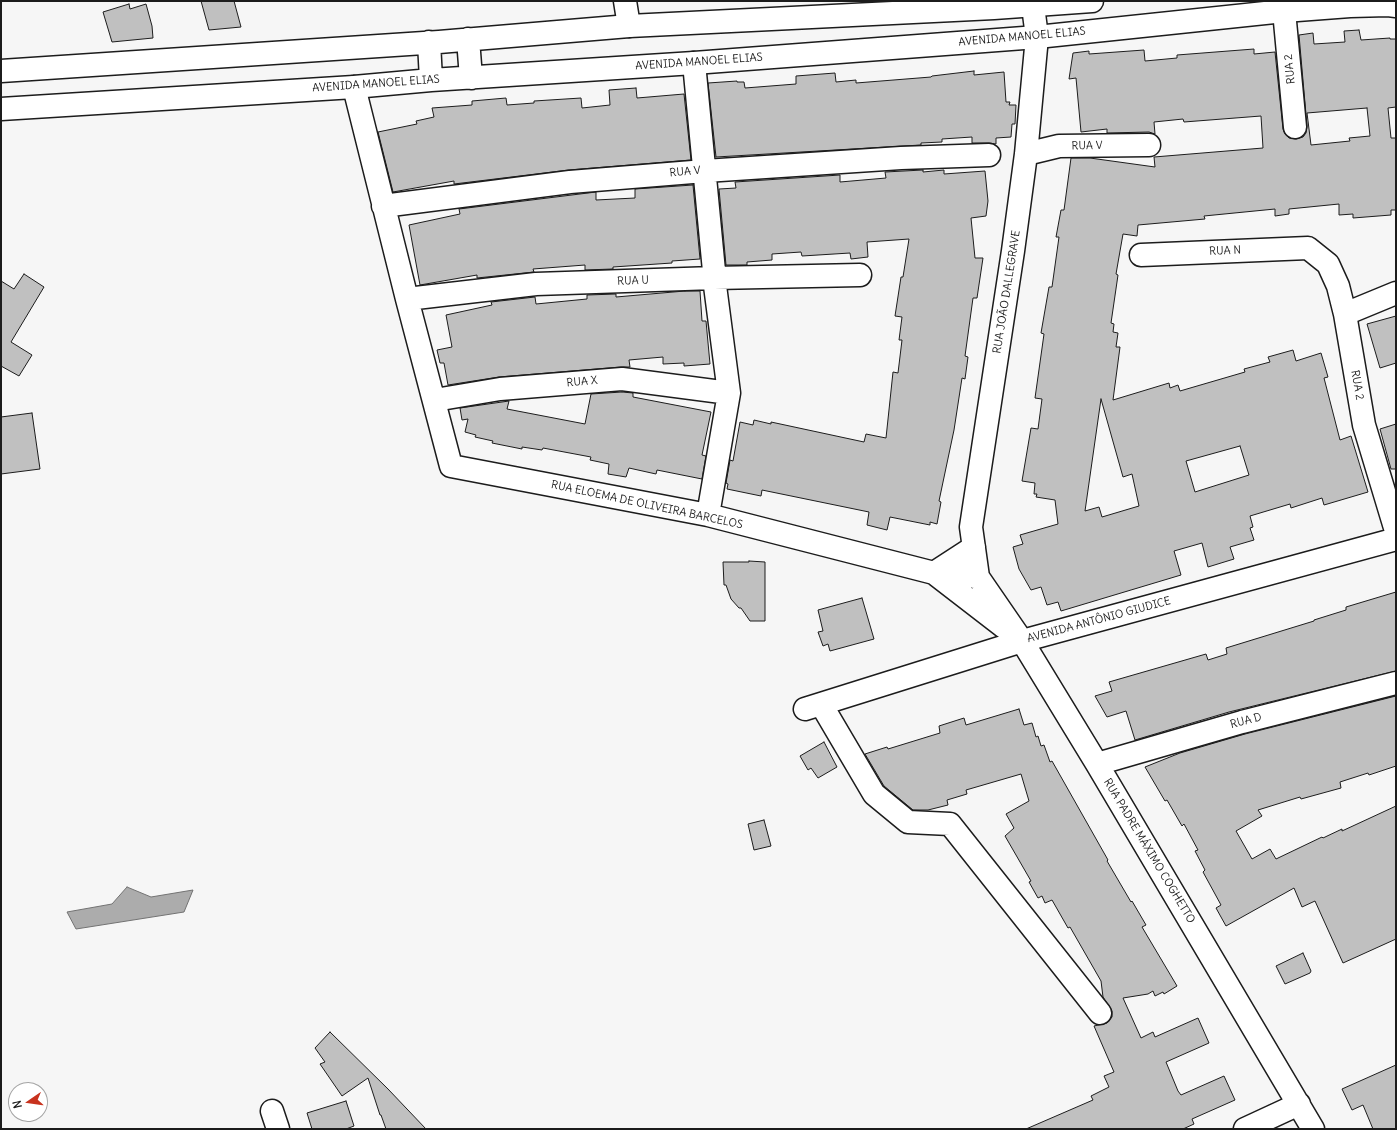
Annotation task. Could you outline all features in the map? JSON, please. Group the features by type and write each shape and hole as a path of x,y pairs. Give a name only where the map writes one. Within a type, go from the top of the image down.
{"street":[{"path":"625,1 629,26"},
{"path":"1,71 429,42 629,26 1033,6 1092,1"},
{"name":"RUA JOÃO DALLEGRAVE","path":"978,577 970,527 1013,251 1026,154 1037,37 1033,6"},
{"name":"AVENIDA MANOEL ELIAS","path":"1,109 354,87 431,80 694,63 1037,37 1284,11 1350,6 1396,6"},
{"name":"RUA 2","path":"1284,11 1296,127"},
{"path":"468,39 471,78"},
{"path":"429,42 431,80"},
{"path":"694,63 714,275 729,393 708,515"},
{"path":"354,87 407,299 435,400"},
{"name":"RUA V","path":"1026,154 1059,146 1149,145"},
{"name":"RUA V","path":"383,206 570,182 705,171 901,158 989,156"},
{"name":"RUA 2","path":"1308,248 1328,264 1338,286 1345,314 1364,425 1396,531"},
{"name":"RUA N","path":"1141,255 1308,248"},
{"name":"RUA U","path":"407,299 536,284 714,275 860,274"},
{"path":"1345,314 1396,293"},
{"name":"RUA X","path":"435,400 500,389 622,379 729,393"},
{"name":"RUA ELOEMA DE OLIVEIRA BARCELOS","path":"435,400 451,466 708,515 934,573 978,577"},
{"name":"AVENIDA ANTÔNIO GIUDICE","path":"1100,1013 950,824 908,822 874,794 813,707 1022,641 1396,539"},
{"path":"974,547 934,573 958,590 1022,641"},
{"name":"RUA PADRE MÁXIMO COGHETTO","path":"978,577 1022,641 1097,764 1314,1129"},
{"name":"RUA D","path":"1097,764 1242,722 1396,683"},
{"path":"1245,1129 1299,1104"}],"shaded area":[{"path":"127,887 151,897 193,890 184,912 76,929 67,912 112,904"}],"building":[{"path":"201,1 234,1 241,27 209,30"},
{"path":"129,4 130,9 146,4 152,26 153,38 112,42 103,12"},
{"path":"1359,30 1361,40 1396,39 1396,107 1388,108 1391,138 1396,138 1396,210 1391,210 1391,215 1353,218 1353,214 1339,215 1339,204 1289,209 1289,214 1275,216 1275,209 1204,216 1205,219 1138,225 1137,236 1123,234 1116,274 1118,275 1111,323 1114,324 1113,332 1118,333 1116,347 1120,347 1113,400 1169,383 1170,388 1178,385 1180,391 1245,372 1244,369 1270,362 1268,357 1293,350 1296,361 1321,353 1328,377 1324,378 1340,440 1351,436 1368,492 1324,505 1322,498 1291,508 1290,504 1250,516 1253,527 1250,528 1254,540 1230,547 1234,559 1208,567 1202,543 1174,551 1181,575 1061,611 1058,602 1047,605 1041,587 1031,590 1019,569 1013,547 1023,544 1020,535 1058,524 1055,500 1036,497 1037,494 1034,494 1035,483 1022,481 1031,428 1038,429 1042,399 1035,398 1044,334 1041,333 1049,287 1052,287 1059,237 1056,237 1061,210 1064,210 1071,158 1090,158 1155,167 1154,157 1263,148 1261,116 1184,122 1183,119 1154,122 1155,134 1149,132 1107,133 1107,129 1081,132 1076,78 1069,79 1073,53 1089,51 1089,54 1144,50 1145,61 1177,58 1177,55 1254,49 1254,54 1275,52 1283,129 1289,138 1296,139 1303,137 1306,133 1307,126 1299,35 1313,33 1314,44 1345,42 1344,31","holes":["1367,108 1370,136 1349,138 1350,141 1311,145 1307,113","1101,399 1123,477 1132,474 1139,506 1102,517 1099,507 1085,511","1240,446 1249,475 1195,492 1186,461"]},
{"path":"974,71 974,75 1004,72 1006,102 1010,102 1009,105 1016,105 1015,124 1012,124 1011,137 996,138 996,144 972,143 972,137 942,139 942,142 921,143 921,145 716,157 708,83 737,81 744,82 745,88 796,84 796,76 835,73 836,82 856,80 856,83 931,77"},
{"path":"636,88 637,98 684,94 691,160 569,170 454,184 454,181 393,192 378,132 417,124 416,121 434,117 432,108 472,105 472,101 506,98 507,105 534,103 534,101 581,98 582,108 610,105 609,90"},
{"path":"923,170 923,172 944,170 944,174 985,171 988,201 986,216 971,218 975,258 983,258 977,298 973,298 965,356 968,357 965,379 962,378 954,430 939,501 941,502 937,524 930,522 930,525 890,517 887,530 867,525 869,512 762,490 761,496 727,489 728,484 726,483 730,460 733,461 740,422 753,425 754,420 771,424 771,422 864,442 866,434 886,438 893,372 898,373 902,340 899,340 902,317 895,316 909,239 867,242 868,257 851,259 850,253 802,256 801,252 772,254 772,260 747,262 747,265 726,265 719,189 736,188 735,182 840,175 840,182 886,178 885,172"},
{"path":"693,185 700,259 672,261 672,263 613,267 613,269 585,270 585,265 533,269 534,272 477,278 477,275 420,285 409,225 460,214 459,209 596,192 596,200 635,198 635,189"},
{"path":"24,274 44,287 11,342 32,355 19,376 1,366 1,281 14,289"},
{"path":"700,291 702,321 706,321 710,364 684,366 684,363 663,364 663,357 629,360 630,367 499,377 448,385 444,363 440,363 437,350 452,347 446,315 492,305 491,302 535,297 536,304 587,299 587,295 616,294 616,297"},
{"path":"1396,316 1396,363 1380,368 1367,324"},
{"path":"622,392 633,393 633,397 711,412 702,455 706,456 702,479 657,470 656,474 629,468 626,477 608,474 609,464 590,460 591,457 543,448 542,450 522,447 522,449 492,443 493,441 475,437 476,435 465,432 468,419 462,420 460,408 509,401 507,409 585,424 591,394"},
{"path":"32,413 40,469 1,474 1,417"},
{"path":"1396,424 1396,469 1391,469 1380,429"},
{"path":"723,562 765,562 765,621 750,621 741,608 739,608 731,599 726,585 724,585"},
{"path":"1396,592 1396,671 1229,712 1135,740 1126,711 1107,717 1095,696 1112,691 1109,682 1206,654 1208,660 1227,654 1226,648 1314,621 1346,610 1346,607"},
{"path":"862,598 874,639 830,651 828,644 823,646 818,632 823,631 818,610"},
{"path":"1396,696 1396,766 1369,775 1368,773 1340,782 1341,788 1301,799 1300,797 1258,810 1262,816 1236,831 1252,859 1270,849 1276,859 1322,837 1323,838 1342,829 1342,831 1396,806 1396,939 1343,963 1315,901 1302,907 1294,888 1226,926 1216,908 1221,905 1203,872 1205,870 1195,851 1198,850 1184,824 1182,826 1145,767 1180,753 1245,734"},
{"path":"1019,709 1024,725 1032,723 1036,737 1038,736 1041,746 1044,745 1050,762 1052,761 1108,860 1107,861 1146,925 1142,927 1177,986 1164,994 1163,992 1155,996 1153,991 1148,994 1123,998 1141,1038 1153,1032 1155,1037 1198,1018 1209,1043 1166,1062 1178,1091 1181,1095 1224,1076 1235,1100 1192,1119 1194,1124 1183,1129 1026,1129 1093,1100 1091,1096 1109,1087 1104,1076 1114,1072 1094,1026 1107,1023 1112,1017 1112,1011 1103,997 1101,981 1070,927 1068,928 1052,900 1045,903 1042,896 1038,898 1029,882 1031,881 1005,836 1014,828 1006,814 1029,801 1021,774 966,790 967,794 947,800 948,805 928,810 913,810 884,786 865,754 887,747 888,749 940,733 939,726 964,718 966,725"},
{"path":"824,742 837,767 818,778 811,768 808,770 800,756"},
{"path":"764,820 771,846 754,850 748,824"},
{"path":"1303,953 1311,971 1310,973 1285,984 1276,966"},
{"path":"330,1032 426,1129 386,1129 368,1078 342,1096 320,1064 325,1062 315,1048"},
{"path":"1396,1065 1396,1129 1373,1129 1363,1105 1352,1110 1342,1089"},
{"path":"346,1101 354,1126 346,1129 312,1129 307,1113"}]}
